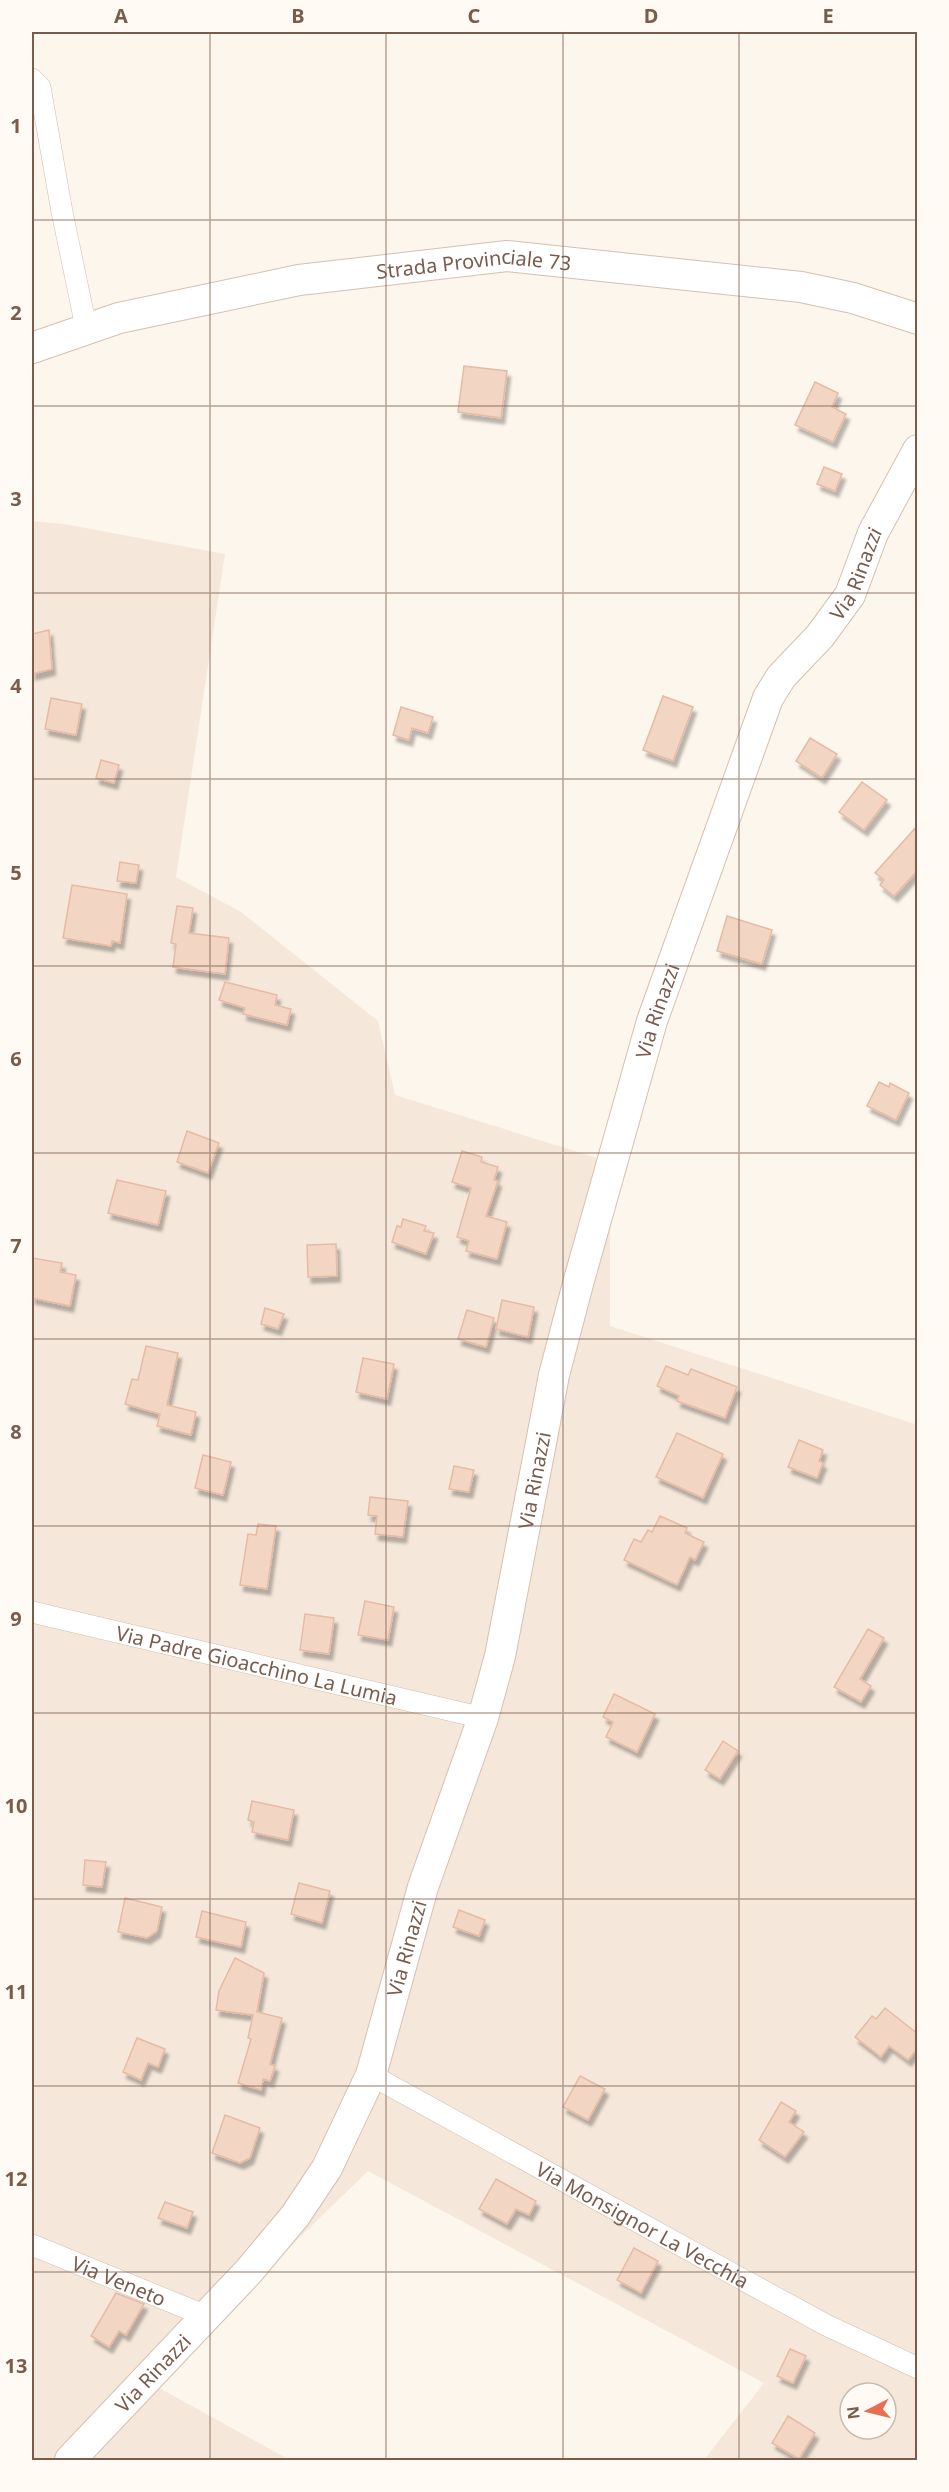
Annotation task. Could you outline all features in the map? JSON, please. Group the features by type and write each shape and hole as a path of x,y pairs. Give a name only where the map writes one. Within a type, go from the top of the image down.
{"street":[{"path":"32,79 40,87 62,212 86,327"},
{"name":"Strada Provinciale 73","path":"32,348 86,327 118,318 299,280 507,256 544,258 801,287 853,298 918,319"},
{"name":"Via Rinazzi","path":"70,2460 249,2271 295,2216 327,2168 371,2075 423,1887 483,1718 500,1656 554,1375 659,999 768,698 781,676 820,636 850,595 873,533 918,450"},
{"name":"Via Padre Gioacchino La Lumia","path":"32,1612 483,1718"},
{"name":"Via Monsignor La Vecchia","path":"371,2075 826,2325 918,2368"},
{"name":"Via Veneto","path":"32,2245 206,2316"}],"shaded area":[{"path":"32,521 64,524 225,554 176,877 241,912 378,1021 395,1095 610,1162 610,1326 918,1425 917,2460 704,2460 764,2383 368,2171 150,2383 290,2460 32,2460"}],"building":[{"path":"464,366 507,371 501,418 458,412"},
{"path":"815,382 838,393 832,407 846,414 833,442 795,425"},
{"path":"824,467 842,474 835,491 817,484"},
{"path":"49,630 52,669 32,674 32,634"},
{"path":"663,696 693,707 673,761 643,750"},
{"path":"51,698 82,704 76,735 45,729"},
{"path":"401,707 433,717 428,733 412,728 409,740 393,735"},
{"path":"810,738 837,754 822,778 796,761"},
{"path":"101,760 119,765 114,783 96,778"},
{"path":"862,782 887,800 864,830 839,812"},
{"path":"918,825 918,870 894,896 880,885 884,880 875,873"},
{"path":"120,862 139,865 136,883 117,881"},
{"path":"72,885 127,894 120,943 112,941 111,946 63,938"},
{"path":"177,906 193,908 189,933 229,938 225,974 173,967 176,944 171,943"},
{"path":"727,916 772,930 762,964 717,951"},
{"path":"225,982 277,995 275,1005 291,1009 287,1025 243,1014 245,1008 219,1000"},
{"path":"879,1082 889,1087 890,1083 909,1093 896,1120 867,1106"},
{"path":"187,1131 219,1143 208,1173 177,1162"},
{"path":"462,1151 482,1157 481,1162 498,1167 494,1180 498,1181 486,1216 507,1222 497,1259 466,1251 469,1241 457,1237 471,1188 452,1182"},
{"path":"117,1180 166,1191 158,1225 108,1213"},
{"path":"403,1219 426,1226 424,1231 434,1233 426,1254 392,1242 397,1226 401,1227"},
{"path":"336,1244 337,1276 308,1277 307,1245"},
{"path":"32,1258 62,1263 60,1272 76,1275 70,1306 32,1298"},
{"path":"502,1300 534,1307 528,1337 496,1329"},
{"path":"265,1308 284,1314 278,1329 261,1324"},
{"path":"467,1310 494,1318 486,1347 458,1339"},
{"path":"146,1346 178,1353 167,1405 196,1412 191,1435 157,1426 160,1414 125,1404 132,1379 138,1380"},
{"path":"363,1358 394,1364 387,1399 356,1392"},
{"path":"666,1366 688,1375 691,1369 737,1387 725,1418 677,1401 679,1396 657,1386"},
{"path":"677,1433 723,1454 703,1498 656,1477"},
{"path":"799,1440 823,1450 819,1461 823,1463 817,1478 788,1467"},
{"path":"203,1455 231,1462 223,1495 195,1488"},
{"path":"454,1466 474,1470 469,1492 449,1489"},
{"path":"370,1497 408,1501 403,1537 375,1534 377,1516 368,1515"},
{"path":"660,1516 687,1528 685,1533 704,1542 695,1560 690,1557 677,1585 624,1560 634,1539 641,1542 648,1530 652,1532"},
{"path":"258,1524 276,1526 267,1589 240,1585 248,1534 256,1535"},
{"path":"365,1601 394,1607 388,1640 358,1635"},
{"path":"305,1614 334,1618 329,1654 300,1650"},
{"path":"868,1629 884,1638 860,1679 871,1686 861,1702 834,1687"},
{"path":"614,1694 655,1714 637,1752 606,1737 613,1722 603,1717"},
{"path":"723,1741 738,1751 720,1779 705,1770"},
{"path":"252,1801 294,1810 288,1840 252,1832 254,1822 248,1820"},
{"path":"85,1860 106,1862 102,1887 83,1885"},
{"path":"299,1883 330,1891 322,1923 291,1914"},
{"path":"125,1898 162,1907 157,1931 147,1938 118,1932"},
{"path":"459,1910 485,1920 479,1936 453,1927"},
{"path":"202,1911 246,1922 241,1947 196,1937"},
{"path":"235,1958 264,1973 257,2012 282,2018 270,2064 275,2066 270,2081 263,2079 261,2090 238,2083 251,2039 248,2038 253,2015 216,2010 219,1991"},
{"path":"885,2008 918,2034 918,2048 908,2060 889,2046 881,2057 855,2037 872,2016 876,2019"},
{"path":"137,2038 165,2049 158,2067 148,2063 141,2080 123,2072"},
{"path":"580,2076 605,2089 588,2120 563,2107"},
{"path":"781,2102 796,2111 789,2122 804,2132 785,2157 759,2140"},
{"path":"225,2115 260,2128 250,2158 240,2163 212,2153"},
{"path":"496,2179 536,2201 529,2215 516,2209 507,2224 479,2209"},
{"path":"165,2202 193,2212 187,2228 158,2218"},
{"path":"634,2248 658,2261 641,2293 617,2280"},
{"path":"116,2293 144,2304 126,2335 119,2331 109,2347 91,2336"},
{"path":"790,2349 806,2356 793,2383 777,2376"},
{"path":"788,2416 815,2433 799,2459 772,2443"}]}
